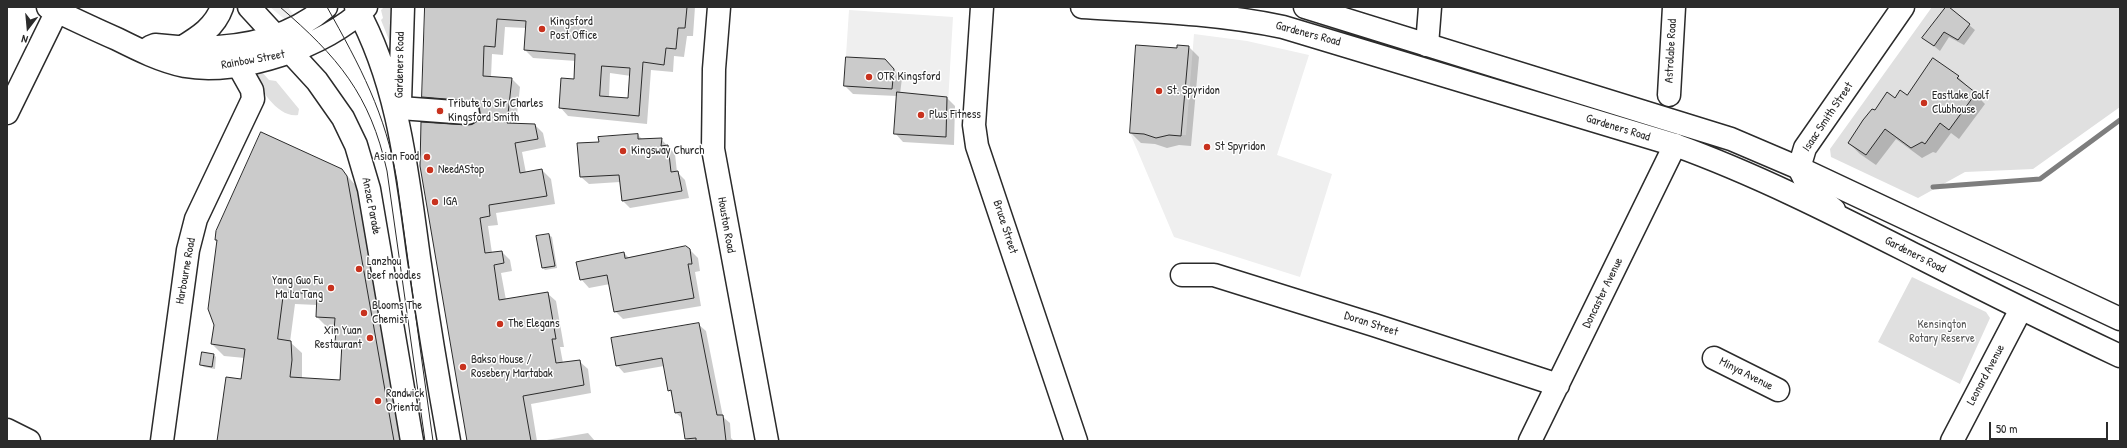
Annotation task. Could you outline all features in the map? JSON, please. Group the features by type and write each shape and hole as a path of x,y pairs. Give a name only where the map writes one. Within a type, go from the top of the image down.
{"main road":[{"path":"182,48 208,30 218,17 222,7"},
{"name":"Anzac Parade","path":"249,7 275,38 317,81 330,98 356,145 365,173 412,441"},
{"path":"275,38 307,22 326,7"},
{"name":"Gardeners Road","path":"399,115 403,7"},
{"name":"Houston Road","path":"719,7 714,70 714,149 767,441"},
{"name":"Bruce Street","path":"982,7 974,125 977,146 1076,441"},
{"name":"Gardeners Road","path":"1082,7 1209,15 1248,19 1283,26 1675,145 1714,159 1848,221 2021,309 2120,356"},
{"name":"Gardeners Road","path":"1305,7 1731,139 1799,168 2119,317"},
{"path":"1428,45 1430,7"},
{"name":"Astrolabe Road","path":"1669,95 1674,7"},
{"name":"Isaac Smith Street","path":"1799,168 1805,148 1903,7"},
{"path":"7,113 52,9"},
{"name":"Rainbow Street","path":"52,9 156,58 186,66 216,67 238,65 290,54 329,34 360,9"},
{"path":"360,9 399,115 431,343 449,441"},
{"name":"Rainbow Street","path":"139,49 155,45 213,49 242,46 275,38"},
{"name":"Harbourne Road","path":"162,441 188,250 196,219 239,129 251,108 253,99 252,90 238,65"},
{"path":"399,115 468,113"},
{"name":"Doncaster Avenue","path":"1530,441 1675,145"},
{"path":"1799,168 1810,190 1848,221"},
{"name":"Doran Street","path":"1182,275 1214,276 1374,325 1558,385"},
{"name":"Leonard Avenue","path":"1952,441 2021,309"},
{"name":"Minya Avenue","path":"1714,358 1778,390"},
{"path":"7,430 29,441"}],"shaded area":[{"path":"270,7 288,7 295,17 289,23"},
{"path":"849,10 953,17 946,137 894,134 896,89 844,86"},
{"name":"St Spyridon","path":"1194,34 1247,41 1309,55 1277,155 1332,174 1300,277 1174,237 1130,133 1148,134 1156,138 1164,135 1167,137 1169,135 1186,135"}],"green space":[{"path":"384,7 393,7 392,41 389,40 381,20 383,18 381,10"},
{"path":"1932,7 2120,7 2120,107 2033,169 1965,172 1918,198 1831,157 1830,149"},
{"path":"262,72 269,80 276,81 299,109 298,115 291,115 284,112 265,94 254,74"},
{"name":"Kensington Rotary Reserve","path":"1912,277 1986,312 1990,318 1960,384 1878,342"}],"building":[{"path":"425,7 687,7 685,28 678,28 676,49 666,48 664,65 643,62 639,116 559,108 561,78 574,79 575,54 524,50 526,21 497,19 495,47 484,46 483,76 512,78 507,123 535,124 538,139 515,143 520,173 542,169 547,196 489,205 490,216 480,218 485,253 502,251 504,263 494,265 499,300 548,292 556,339 552,339 556,363 580,360 584,385 523,396 531,441 467,441 420,166 421,122 467,125 478,120 480,114 479,107 469,101 422,97","holes":["602,66 630,68 628,98 600,96"]},
{"path":"1946,7 1949,7 1970,24 1958,40 1944,32 1934,46 1922,38"},
{"name":"St. Spyridon","path":"1136,45 1177,48 1177,45 1189,46 1181,136 1169,135 1156,138 1144,134 1130,133"},
{"name":"OTR Kingsford","path":"846,57 885,59 894,69 892,89 844,86"},
{"name":"Eastlake Golf Clubhouse","path":"1933,58 1959,76 1957,78 1976,93 1949,130 1940,123 1925,144 1922,142 1911,148 1885,129 1866,155 1848,143 1863,120 1872,109 1875,110 1887,92 1895,98 1900,90 1907,95"},
{"name":"Plus Fitness","path":"897,92 947,97 946,137 894,134"},
{"path":"261,132 342,169 347,176 394,441 217,441 226,377 241,379 245,349 211,344 214,325 208,309 217,240 215,240 216,231","holes":["284,292 317,294 316,317 335,318 335,342 342,342 340,380 290,377 292,360 291,341 278,339"]},
{"name":"Kingsway Church","path":"638,134 638,139 662,138 661,146 668,145 671,172 678,171 682,191 622,201 619,175 580,177 577,143 599,142 598,137"},
{"path":"549,234 555,266 542,268 536,236"},
{"path":"686,246 690,249 692,264 688,264 694,298 614,312 607,275 580,280 576,262 624,252 625,258"},
{"path":"699,323 717,415 723,415 726,441 696,441 696,438 685,439 681,412 675,413 671,390 668,391 662,358 616,366 611,338"},
{"path":"202,352 214,354 212,367 200,365"}],"waterway":[{"path":"1933,187 2040,179 2120,120"}],"tram line":[{"path":"280,7 319,43 349,79 361,98 380,144 387,171 425,441"},
{"path":"327,7 361,70 379,112 392,157 397,181 433,441"}],"place":[{"name":"Kingsford Post Office","path":"542,29"},
{"name":"OTR Kingsford","path":"869,77"},
{"name":"St. Spyridon","path":"1159,91"},
{"name":"Eastlake Golf Clubhouse","path":"1924,103"},
{"name":"Tribute to Sir Charles Kingsford Smith","path":"440,111"},
{"name":"Plus Fitness","path":"921,115"},
{"name":"St Spyridon","path":"1207,147"},
{"name":"Kingsway Church","path":"623,151"},
{"name":"Asian Food","path":"427,157"},
{"name":"NeedAStop","path":"430,170"},
{"name":"IGA","path":"435,202"},
{"name":"Lanzhou beef noodles","path":"359,269"},
{"name":"Yang Guo Fu Ma La Tang","path":"331,288"},
{"name":"Blooms The Chemist","path":"364,313"},
{"name":"The Elegans","path":"500,324"},
{"name":"Xin Yuan Restaurant","path":"370,338"},
{"name":"Bakso House / Rosebery Martabak","path":"463,367"},
{"name":"Randwick Oriental","path":"378,401"}]}
